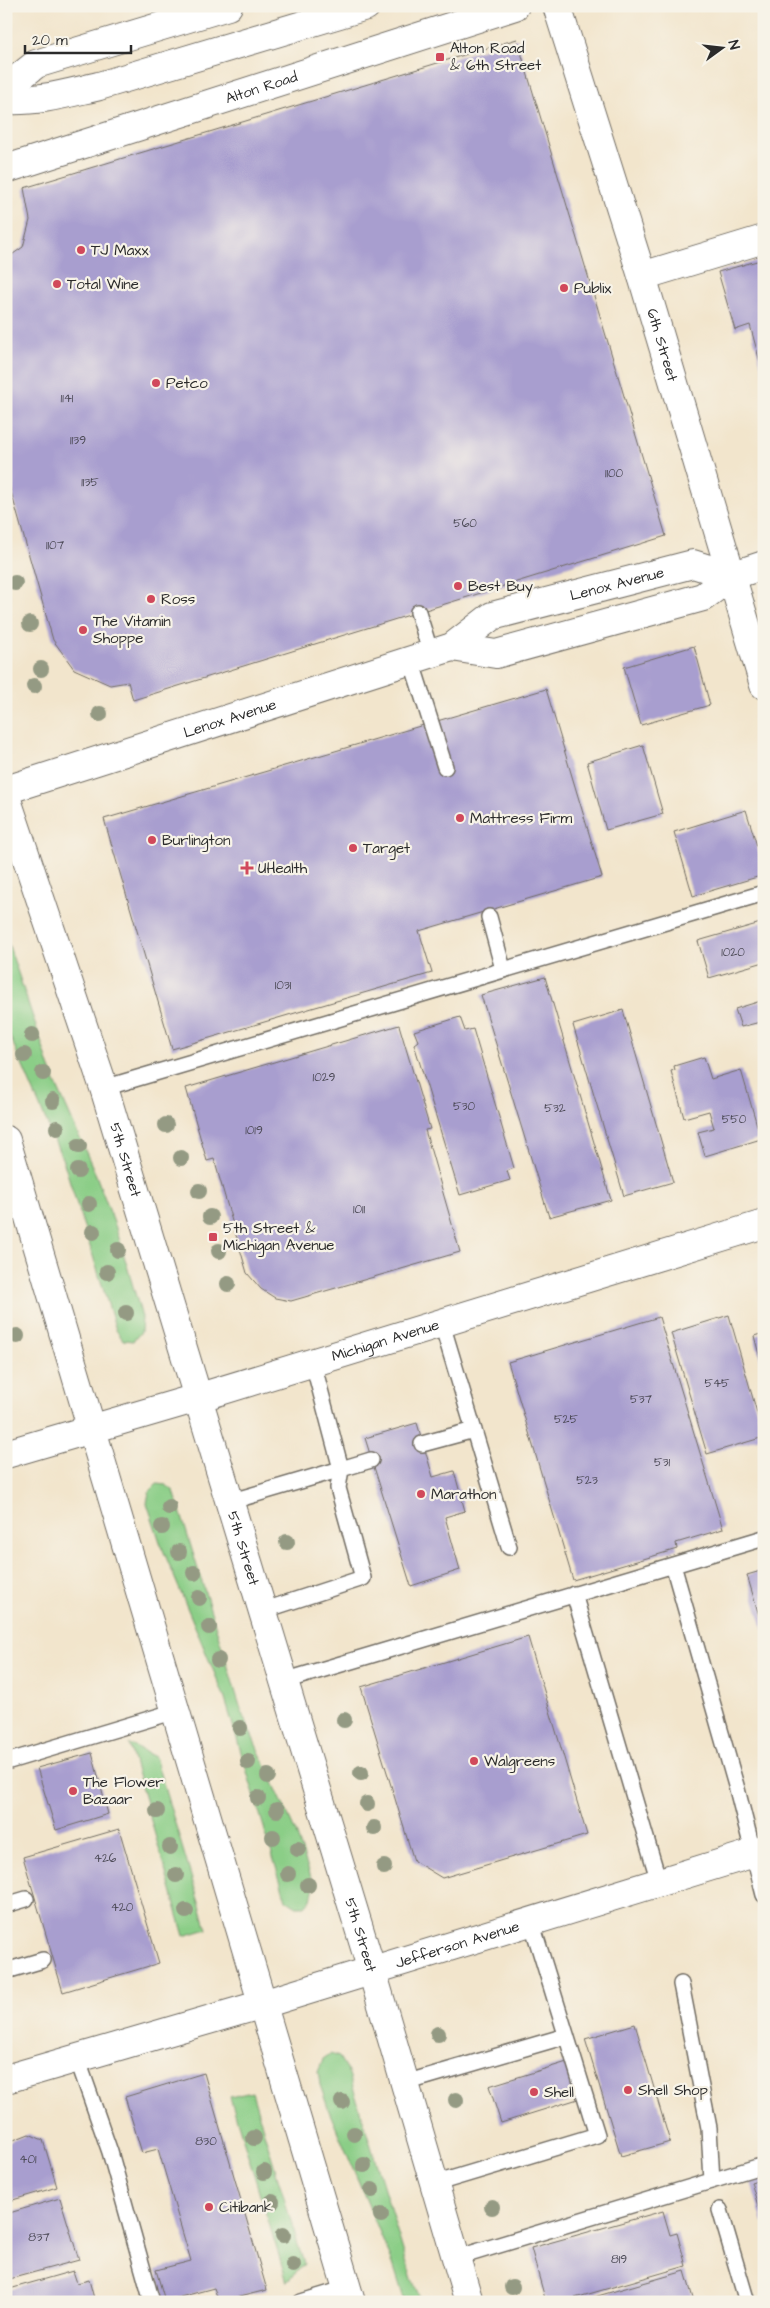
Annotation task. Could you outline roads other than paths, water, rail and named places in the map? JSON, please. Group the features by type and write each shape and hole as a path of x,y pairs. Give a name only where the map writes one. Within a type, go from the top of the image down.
{"main road":[{"path":"6,100 20,101 59,96 99,86 366,6"},
{"name":"Alton Road","path":"6,169 516,6"},
{"name":"6th Street","path":"557,6 642,276 764,685"},
{"path":"6,84 16,80 36,64 217,8"},
{"path":"6,60 36,64"},
{"path":"642,276 764,239"},
{"name":"Lenox Avenue","path":"6,790 431,654 492,616 693,564 731,576"},
{"name":"Lenox Avenue","path":"431,654 496,654 703,597 731,576 764,565"},
{"name":"5th Street","path":"6,797 104,1088 372,1971 469,2302"},
{"path":"6,1140 349,2295"},
{"name":"Michigan Avenue","path":"6,1454 442,1324 764,1224"},
{"name":"Jefferson Avenue","path":"6,2079 263,2004 758,1852"}],"lane":[{"path":"418,612 431,654 445,767"},
{"path":"104,1088 764,893"},
{"path":"488,917 503,969"},
{"path":"442,1324 509,1547"},
{"path":"262,1611 363,1578 338,1488 341,1469 313,1362"},
{"path":"422,1444 474,1430"},
{"path":"229,1502 371,1460"},
{"path":"284,1681 764,1538"},
{"path":"673,1565 737,1789 758,1852 764,1895"},
{"path":"574,1594 659,1882"},
{"path":"6,1762 176,1711"},
{"path":"6,1905 26,1899"},
{"path":"434,2184 596,2135 531,1921"},
{"path":"6,1971 43,1960"},
{"path":"681,1984 709,2128 712,2181"},
{"path":"405,2083 566,2036"},
{"path":"77,2058 110,2152 152,2302"},
{"path":"456,2258 764,2165"},
{"path":"720,2210 747,2302"},
{"path":"301,2302 349,2295"}],"place":[{"name":"Alton Road & 6th Street","path":"440,57"},
{"name":"TJ Maxx","path":"81,250"},
{"name":"Total Wine","path":"57,284"},
{"name":"Publix","path":"564,288"},
{"name":"Petco","path":"156,383"},
{"name":"Best Buy","path":"458,586"},
{"name":"Ross","path":"151,599"},
{"name":"The Vitamin Shoppe","path":"83,630"},
{"name":"Mattress Firm","path":"460,818"},
{"name":"Burlington","path":"152,840"},
{"name":"Target","path":"353,848"},
{"name":"UHealth","path":"247,868"},
{"name":"5th Street & Michigan Avenue","path":"213,1237"},
{"name":"Marathon","path":"421,1494"},
{"name":"Walgreens","path":"474,1761"},
{"name":"The Flower Bazaar","path":"73,1791"},
{"name":"Shell Shop","path":"628,2090"},
{"name":"Shell","path":"534,2092"},
{"name":"Citibank","path":"209,2207"}]}
